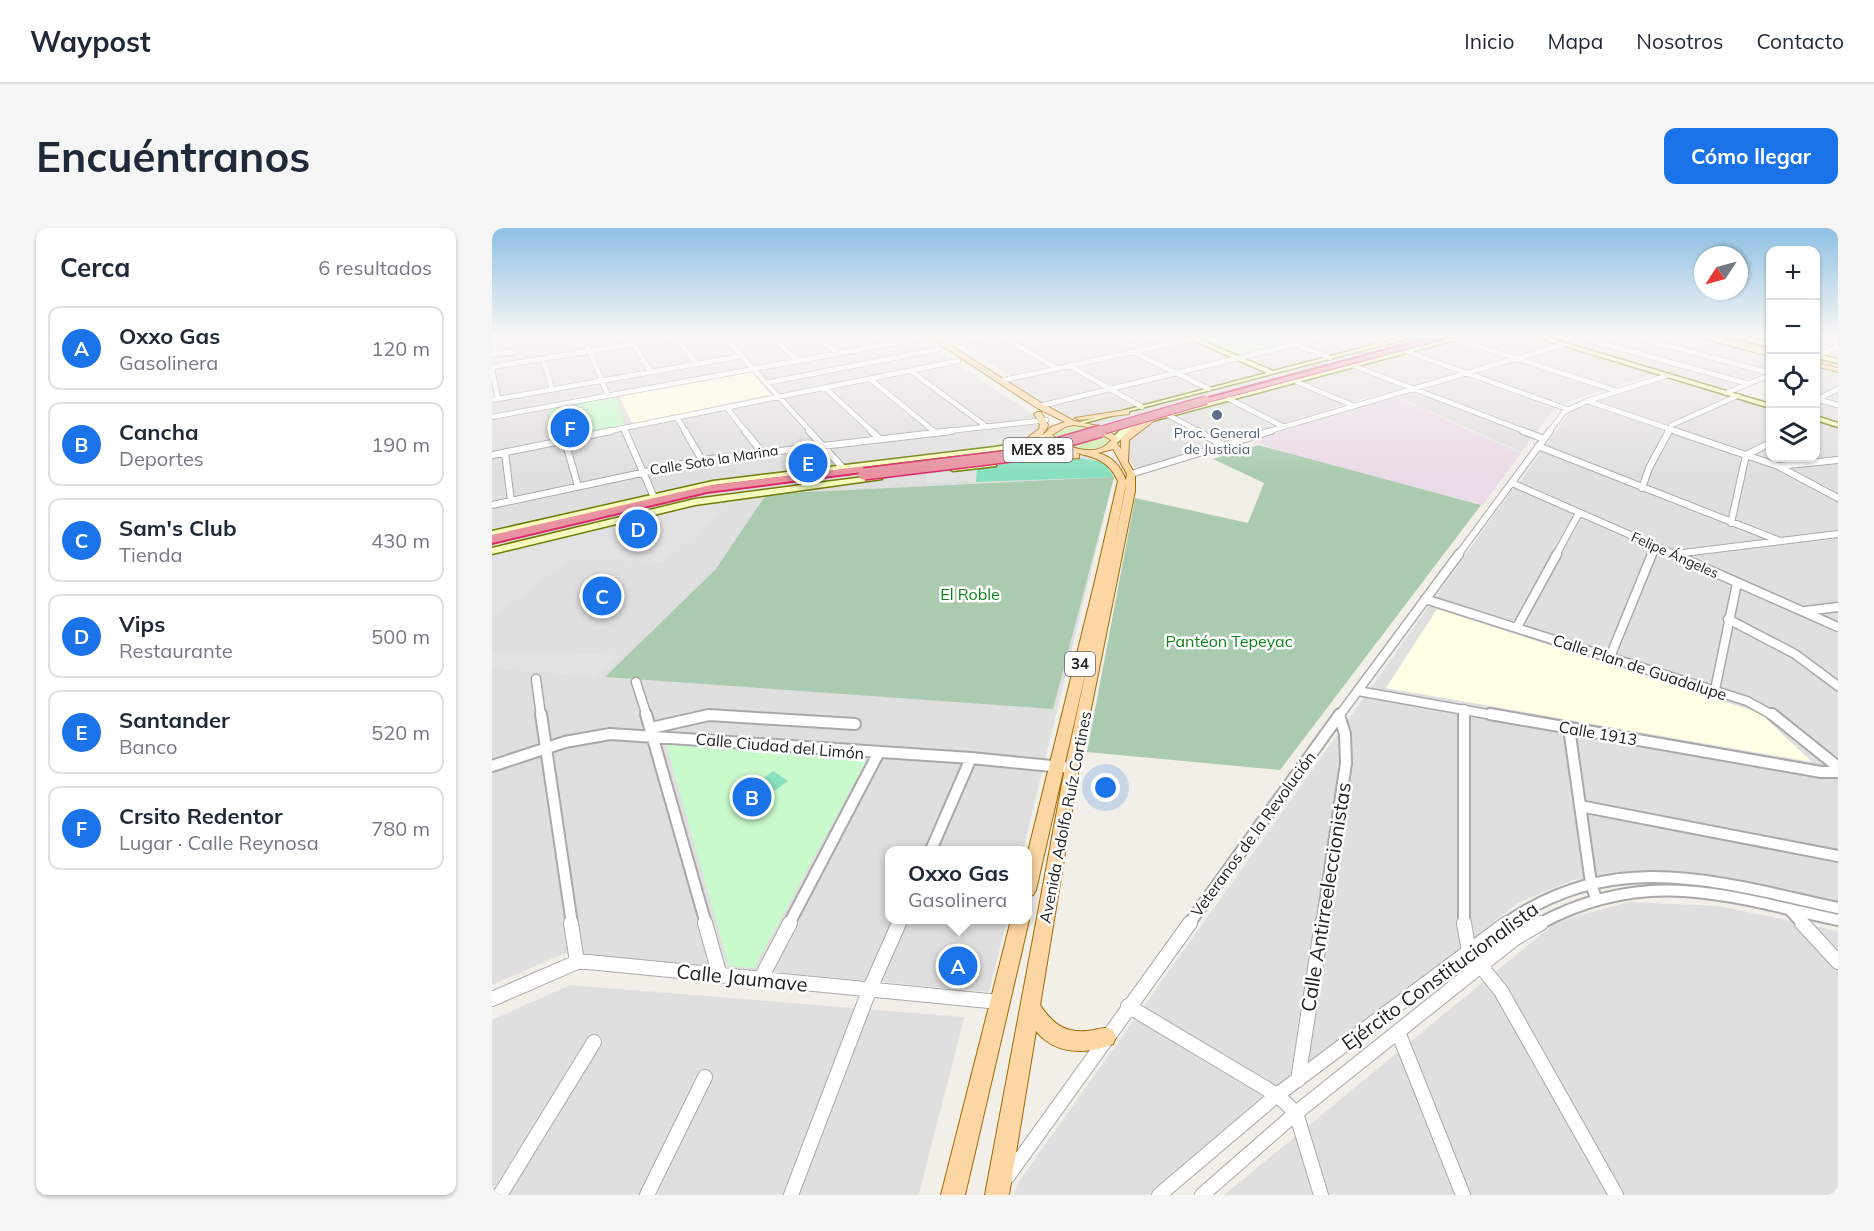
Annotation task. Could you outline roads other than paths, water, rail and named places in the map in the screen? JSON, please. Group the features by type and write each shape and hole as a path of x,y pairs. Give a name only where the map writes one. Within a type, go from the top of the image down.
{"highway":[{"name":"MEX 85","path":"492,539 680,494 1019,455 1205,395 1254,382"},
{"path":"713,483 764,484"},
{"name":"MEX 85","path":"492,545 688,498 764,484"},
{"path":"695,502 764,484"}],"main road":[{"name":"34","path":"991,382 1043,415 1101,429 1114,442"},
{"name":"34","path":"1001,382 1056,428"},
{"path":"1023,444 1042,432 1045,426 1043,415 1081,418 1126,412"},
{"path":"1120,464 1125,439 1137,428 1151,420"},
{"path":"1078,423 1056,428 1047,435 1054,443 1073,452 1105,449 1114,442"},
{"name":"Avenida Adolfo Ruíz Cortines","path":"998,1192 1030,1007 1064,767 1122,481 1114,442"},
{"path":"1091,452 1120,464"},
{"path":"1022,459 1079,456 1120,464"},
{"name":"Avenida Adolfo Ruíz Cortines","path":"1032,873 1064,767 1122,531 1131,474 1120,464"},
{"name":"Avenida Adolfo Ruíz Cortines","path":"953,1195 1019,924"},
{"path":"1030,1007 1040,1023 1055,1037 1077,1042 1106,1037"}],"street":[{"path":"493,382 495,400 595,382"},
{"path":"550,382 552,389"},
{"path":"602,382 608,395"},
{"path":"492,417 680,382"},
{"path":"770,382 766,383 842,467"},
{"path":"492,455 854,382"},
{"path":"874,382 936,433"},
{"path":"926,382 987,427"},
{"path":"1097,382 1142,407"},
{"name":"Calle Soto la Marina","path":"492,506 643,471 702,460 987,427 1043,415 1109,389 1138,382"},
{"path":"1188,382 1205,395"},
{"path":"1078,423 1142,407 1205,395 1231,384 1242,382"},
{"path":"1115,415 1112,420 1116,424 1139,423 1296,382"},
{"path":"1297,382 1352,405"},
{"path":"1395,382 1544,440"},
{"path":"1131,474 1430,382"},
{"path":"1493,382 1568,409 1644,382"},
{"path":"1590,382 1617,391"},
{"path":"1690,382 1766,405"},
{"path":"1742,382 1749,384"},
{"path":"1726,393 1753,382"},
{"path":"825,388 880,439"},
{"path":"1820,398 1838,389"},
{"path":"1642,488 1668,428 1737,396"},
{"path":"1228,399 1284,427"},
{"path":"1587,401 1778,466 1838,498"},
{"path":"1820,401 1838,405"},
{"path":"727,408 762,452"},
{"name":"Veteranos de la Revolución","path":"998,1192 1128,1006 1339,715 1568,409"},
{"path":"1167,415 1223,445"},
{"path":"677,418 702,460"},
{"path":"1820,421 1838,425"},
{"path":"1114,442 1122,432 1139,423"},
{"path":"624,429 653,495"},
{"path":"492,534 713,483 1023,444 1047,435"},
{"path":"565,441 578,486"},
{"path":"1023,444 1035,452 1033,458"},
{"path":"1746,454 1766,445"},
{"path":"1538,447 1780,541"},
{"path":"492,551 695,502 1073,452"},
{"path":"505,453 511,501"},
{"path":"1731,523 1746,454"},
{"path":"1778,466 1838,460"},
{"name":"Felipe Ángeles","path":"1512,483 1838,627"},
{"path":"1516,627 1579,513"},
{"path":"1673,554 1838,534"},
{"path":"1610,657 1655,547"},
{"path":"1715,690 1737,583"},
{"name":"Calle Plan de Guadalupe","path":"1425,599 1715,690 1767,710 1838,768"},
{"path":"1804,611 1838,607"},
{"path":"1728,619 1795,654 1838,686"},
{"path":"536,679 577,962"},
{"path":"636,682 720,976"},
{"name":"Calle 1913","path":"1358,691 1821,772 1838,772"},
{"path":"1464,709 1463,919 1469,952 1501,990 1617,1195"},
{"path":"652,732 708,715 855,724"},
{"name":"Calle Antirreeleccionistas","path":"1298,1080 1346,763 1346,734 1339,715"},
{"path":"1569,728 1591,883 1596,899"},
{"name":"Calle Ciudad del Limón","path":"492,766 546,747 590,736 652,732 878,754 971,758 1064,767"},
{"path":"760,980 878,754"},
{"path":"933,846 971,758"},
{"path":"1580,806 1838,856"},
{"name":"Ejército Constitucionalista","path":"1159,1195 1277,1095 1522,912 1557,894 1591,883 1635,877 1696,880 1838,908"},
{"name":"Ejército Constitucionalista","path":"1202,1195 1296,1113 1514,939 1552,915 1596,899 1657,889 1678,889 1838,920"},
{"path":"1790,910 1838,962"},
{"path":"791,1195 869,991 898,924"},
{"name":"Calle Jaumave","path":"492,999 577,962 604,962 720,976 999,1002"},
{"path":"1128,1006 1277,1095 1296,1113 1321,1195"},
{"path":"1398,1032 1463,1195"},
{"path":"500,1195 594,1042"},
{"path":"647,1195 705,1077"}],"place":[{"name":"Proc. General de Justicia","path":"1217,415"},
{"name":"Crsito Redentor","path":"570,428"},
{"name":"Santander","path":"808,463"},
{"name":"Vips","path":"638,529"},
{"name":"Sam's Club","path":"602,596"},
{"name":"Cancha","path":"752,797"},
{"name":"Oxxo Gas","path":"958,966"}],"park label":[{"name":"El Roble","path":"970,594"},
{"name":"Pantéon Tepeyac","path":"1229,641"}]}
